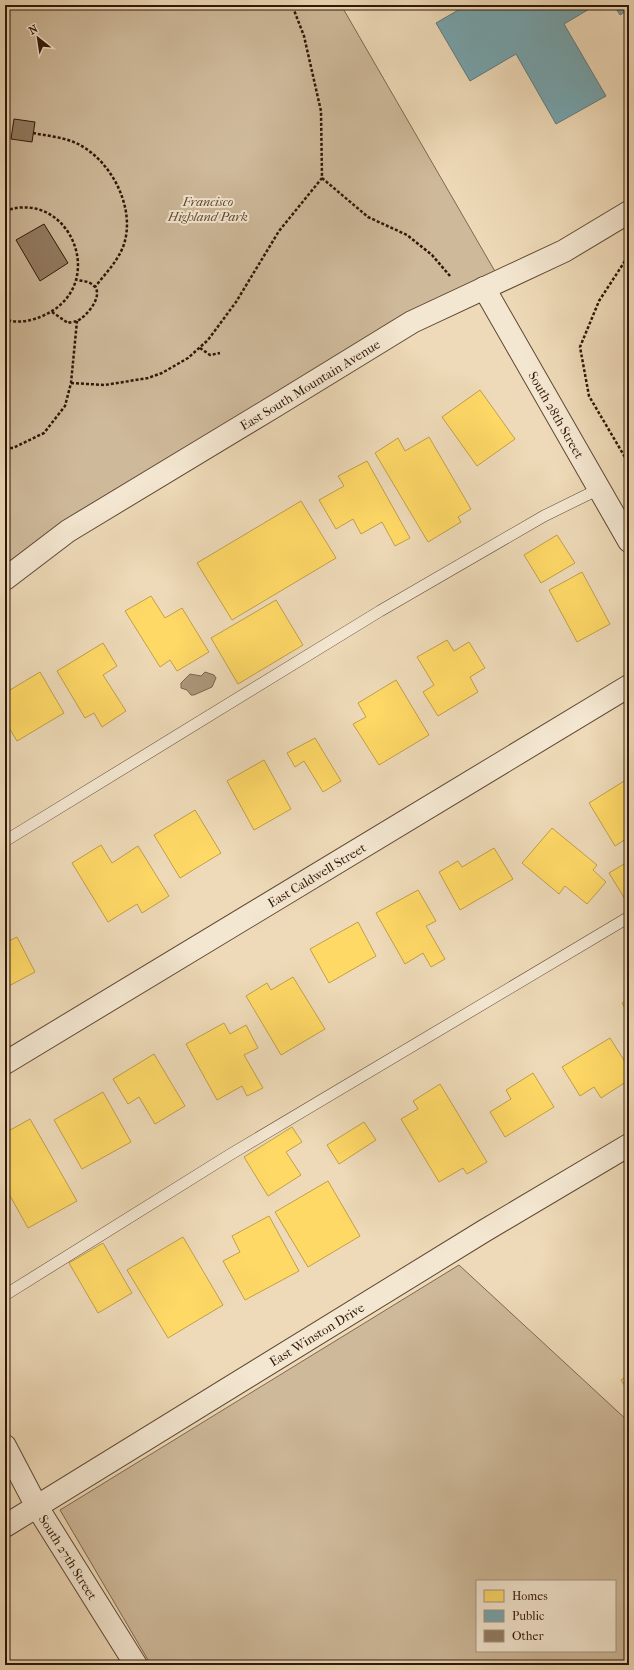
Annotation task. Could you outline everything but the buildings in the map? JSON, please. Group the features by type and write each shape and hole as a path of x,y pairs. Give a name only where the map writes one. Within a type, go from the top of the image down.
{"street":[{"name":"East South Mountain Avenue","path":"5,580 68,530 412,322 564,251 629,212"},
{"name":"South 28th Street","path":"476,292 599,489 629,541"},
{"name":"East Caldwell Street","path":"5,1063 629,686"},
{"name":"East Winston Drive","path":"5,1526 477,1235 629,1144"},
{"name":"South 27th Street","path":"5,1446 37,1507 136,1665"}],"lane":[{"path":"5,841 380,611 544,516 599,489"},
{"path":"5,1295 231,1154 629,917"}],"path":[{"path":"71,383 105,386 148,378 162,373 188,358 208,340 236,302 279,231 322,178 321,111 304,36 292,5"},
{"path":"33,133 58,137 78,144 95,155 110,173 120,191 125,206 127,221 123,246 116,261 95,287"},
{"path":"322,178 368,217 408,235 476,292"},
{"path":"5,211 15,208 35,209 53,216 68,230 74,241 79,260 77,280 67,300 52,312 28,322 5,319"},
{"path":"629,258 625,261 599,301 580,347 589,396 629,464"},
{"path":"52,312 68,322 77,321 92,308 97,292 95,287 87,281 77,280"},
{"path":"5,448 12,448 44,433 65,406 71,383 77,321"},
{"path":"200,348 210,355 220,353"}],"green space":[{"name":"Francisco Highland Park","path":"5,5 341,5 500,280 5,579"},
{"path":"459,1265 629,1422 629,1665 151,1665 60,1510"}],"shaded area":[{"path":"205,672 214,675 216,678 212,687 194,695 191,695 187,690 181,688 181,683 190,674 201,676"}]}
